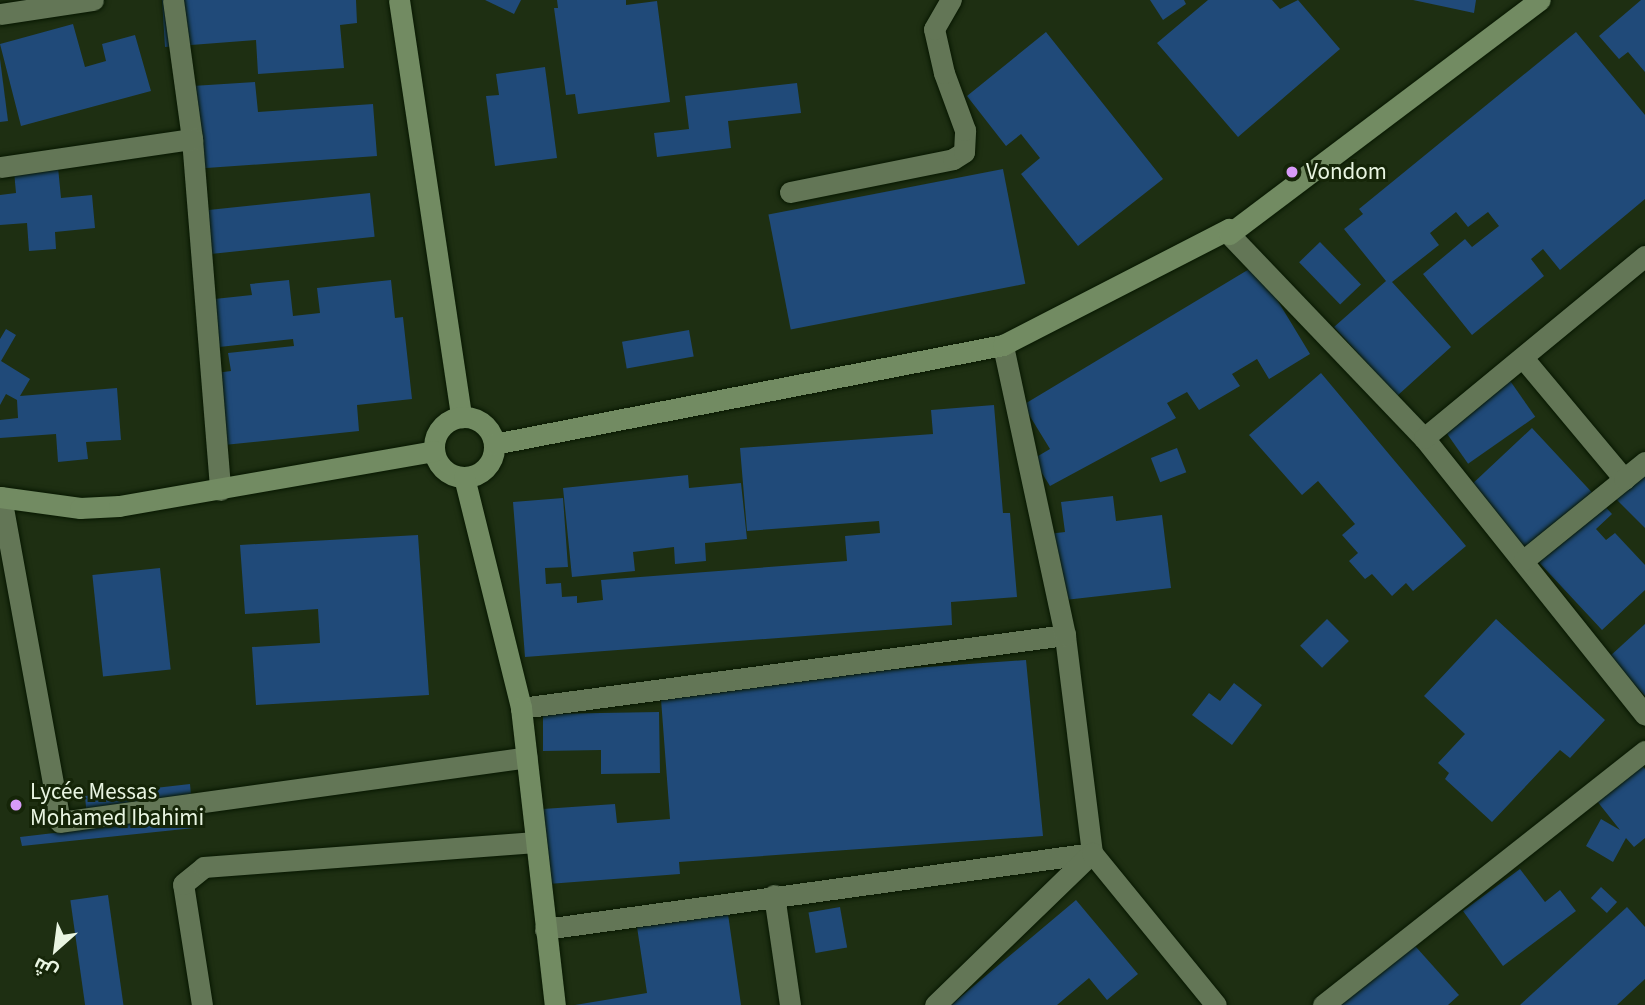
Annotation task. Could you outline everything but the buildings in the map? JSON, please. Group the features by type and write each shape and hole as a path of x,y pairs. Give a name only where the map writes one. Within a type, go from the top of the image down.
{"street":[{"path":"0,15 93,0"},
{"path":"173,0 192,139 220,490"},
{"path":"399,0 461,417"},
{"path":"790,192 953,159 964,152 965,131 944,73 934,29 951,0"},
{"path":"1228,234 1540,0"},
{"path":"0,167 192,139"},
{"path":"494,444 1003,345 1229,229 1228,234 1424,438 1645,715"},
{"path":"1424,438 1645,256"},
{"path":"1003,345 1065,635 1092,853 1216,1005"},
{"path":"1523,358 1624,479"},
{"path":"461,417 483,424 494,444 486,467 464,477 441,467 434,451 438,430 461,417"},
{"path":"434,451 220,490 80,508 0,497 60,822 526,757"},
{"path":"1524,560 1645,462"},
{"path":"464,477 521,708 555,1005"},
{"path":"521,708 1065,635"},
{"path":"1323,1005 1645,751"},
{"path":"202,1005 183,884 204,867 535,842"},
{"path":"545,929 774,895 1092,853"},
{"path":"935,1005 1092,853"},
{"path":"774,895 790,1005"}],"place":[{"name":"Vondom","path":"1292,172"},
{"name":"Lycée Messas Mohamed Ibahimi","path":"16,805"}]}
